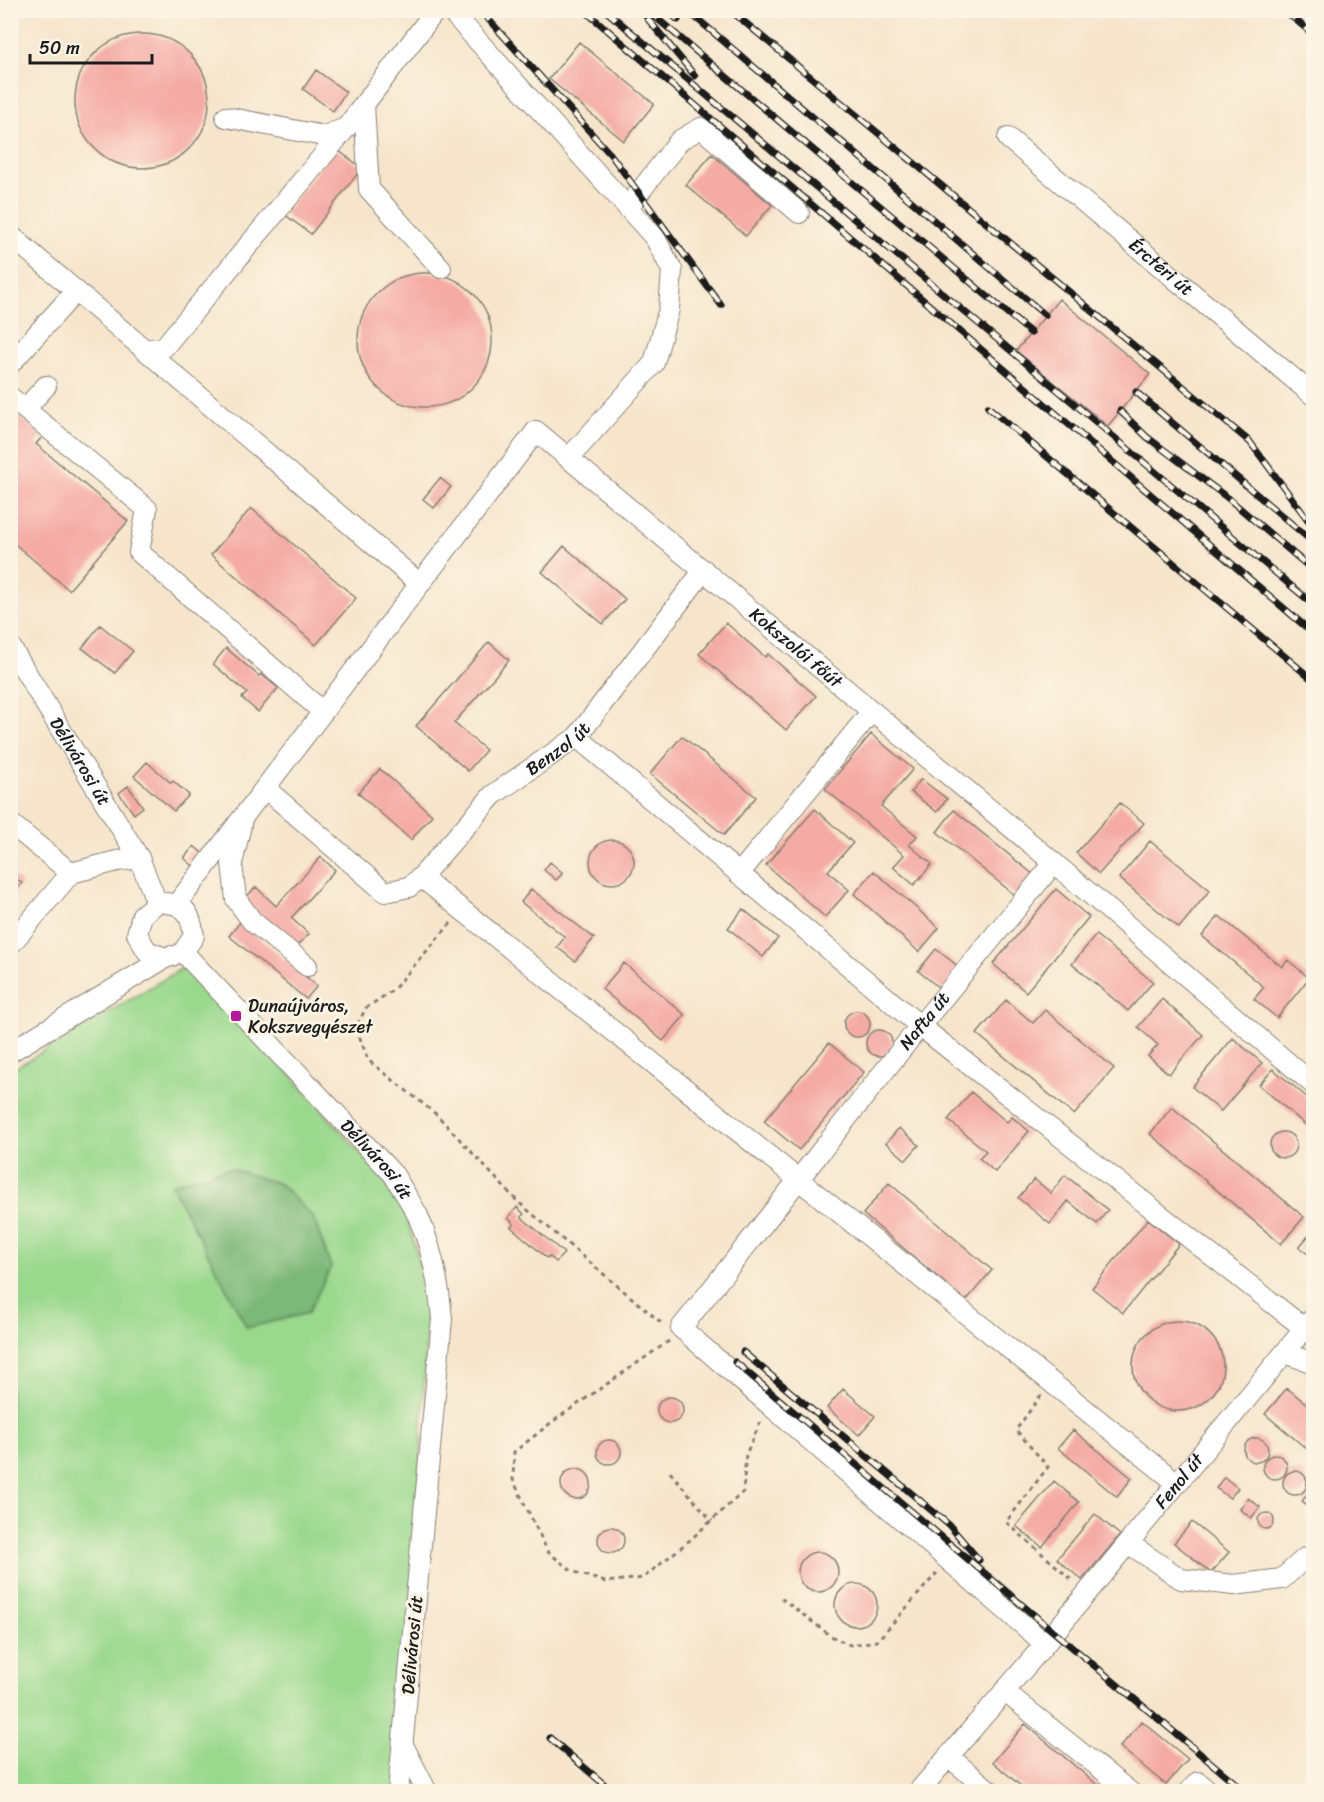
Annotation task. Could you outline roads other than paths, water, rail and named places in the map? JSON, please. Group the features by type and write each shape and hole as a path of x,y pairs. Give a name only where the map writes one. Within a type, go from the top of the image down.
{"street":[{"path":"145,350 164,347 346,128 436,10"},
{"path":"450,10 655,238 672,270 669,309 654,363 569,458"},
{"path":"364,105 369,189 441,268"},
{"path":"226,117 324,136 346,128"},
{"path":"628,207 680,140 701,128 799,213"},
{"name":"Érctéri út","path":"1008,138 1314,396"},
{"path":"10,235 420,584 243,817 167,903 142,915 137,934 147,951 174,955"},
{"path":"10,364 76,291"},
{"path":"46,386 18,403 147,509 139,552 323,711"},
{"name":"Kokszolói főút","path":"420,584 536,431 1054,863 1314,1085"},
{"name":"Benzol út","path":"265,788 385,892 409,887 421,877 493,795 577,737 704,570"},
{"name":"Délivárosi út","path":"10,646 167,903 191,917 194,936 174,955 394,1175 417,1215 428,1244 440,1290 442,1319 398,1791"},
{"path":"739,874 872,711"},
{"path":"577,737 920,1026 1309,1322"},
{"path":"243,817 232,864 236,899 252,921 307,966"},
{"path":"10,823 71,873"},
{"path":"10,945 71,873 117,861 139,858"},
{"name":"Nafta út","path":"1045,1644 681,1328 920,1026 1054,863"},
{"path":"421,877 1177,1483"},
{"path":"10,1052 174,955"},
{"name":"Fenol út","path":"918,1791 1045,1644 1309,1322"},
{"path":"1284,1353 1314,1363"},
{"path":"1128,1543 1181,1579 1234,1585 1282,1579 1311,1557"},
{"path":"1004,1691 1130,1791"},
{"path":"403,1745 427,1791"},
{"path":"948,1756 991,1791"},
{"path":"1189,1791 1198,1782 1210,1791"}],"railway":[{"path":"480,10 611,155 721,305"},
{"path":"584,10 1314,634"},
{"path":"605,10 1314,605"},
{"path":"647,10 1031,333"},
{"path":"667,10 678,20"},
{"path":"687,10 1045,315"},
{"path":"730,10 1250,442 1314,528"},
{"path":"1284,10 1314,35"},
{"path":"1308,10 1314,15"},
{"path":"647,18 695,76"},
{"path":"1136,392 1314,543"},
{"path":"988,407 1314,681"},
{"path":"1120,411 1147,437 1229,499 1314,571"},
{"path":"743,1352 949,1525 979,1560"},
{"path":"735,1362 1246,1792"},
{"path":"550,1738 613,1792"}],"place":[{"name":"Dunaújváros, Kokszvegyészet","path":"236,1016"}]}
